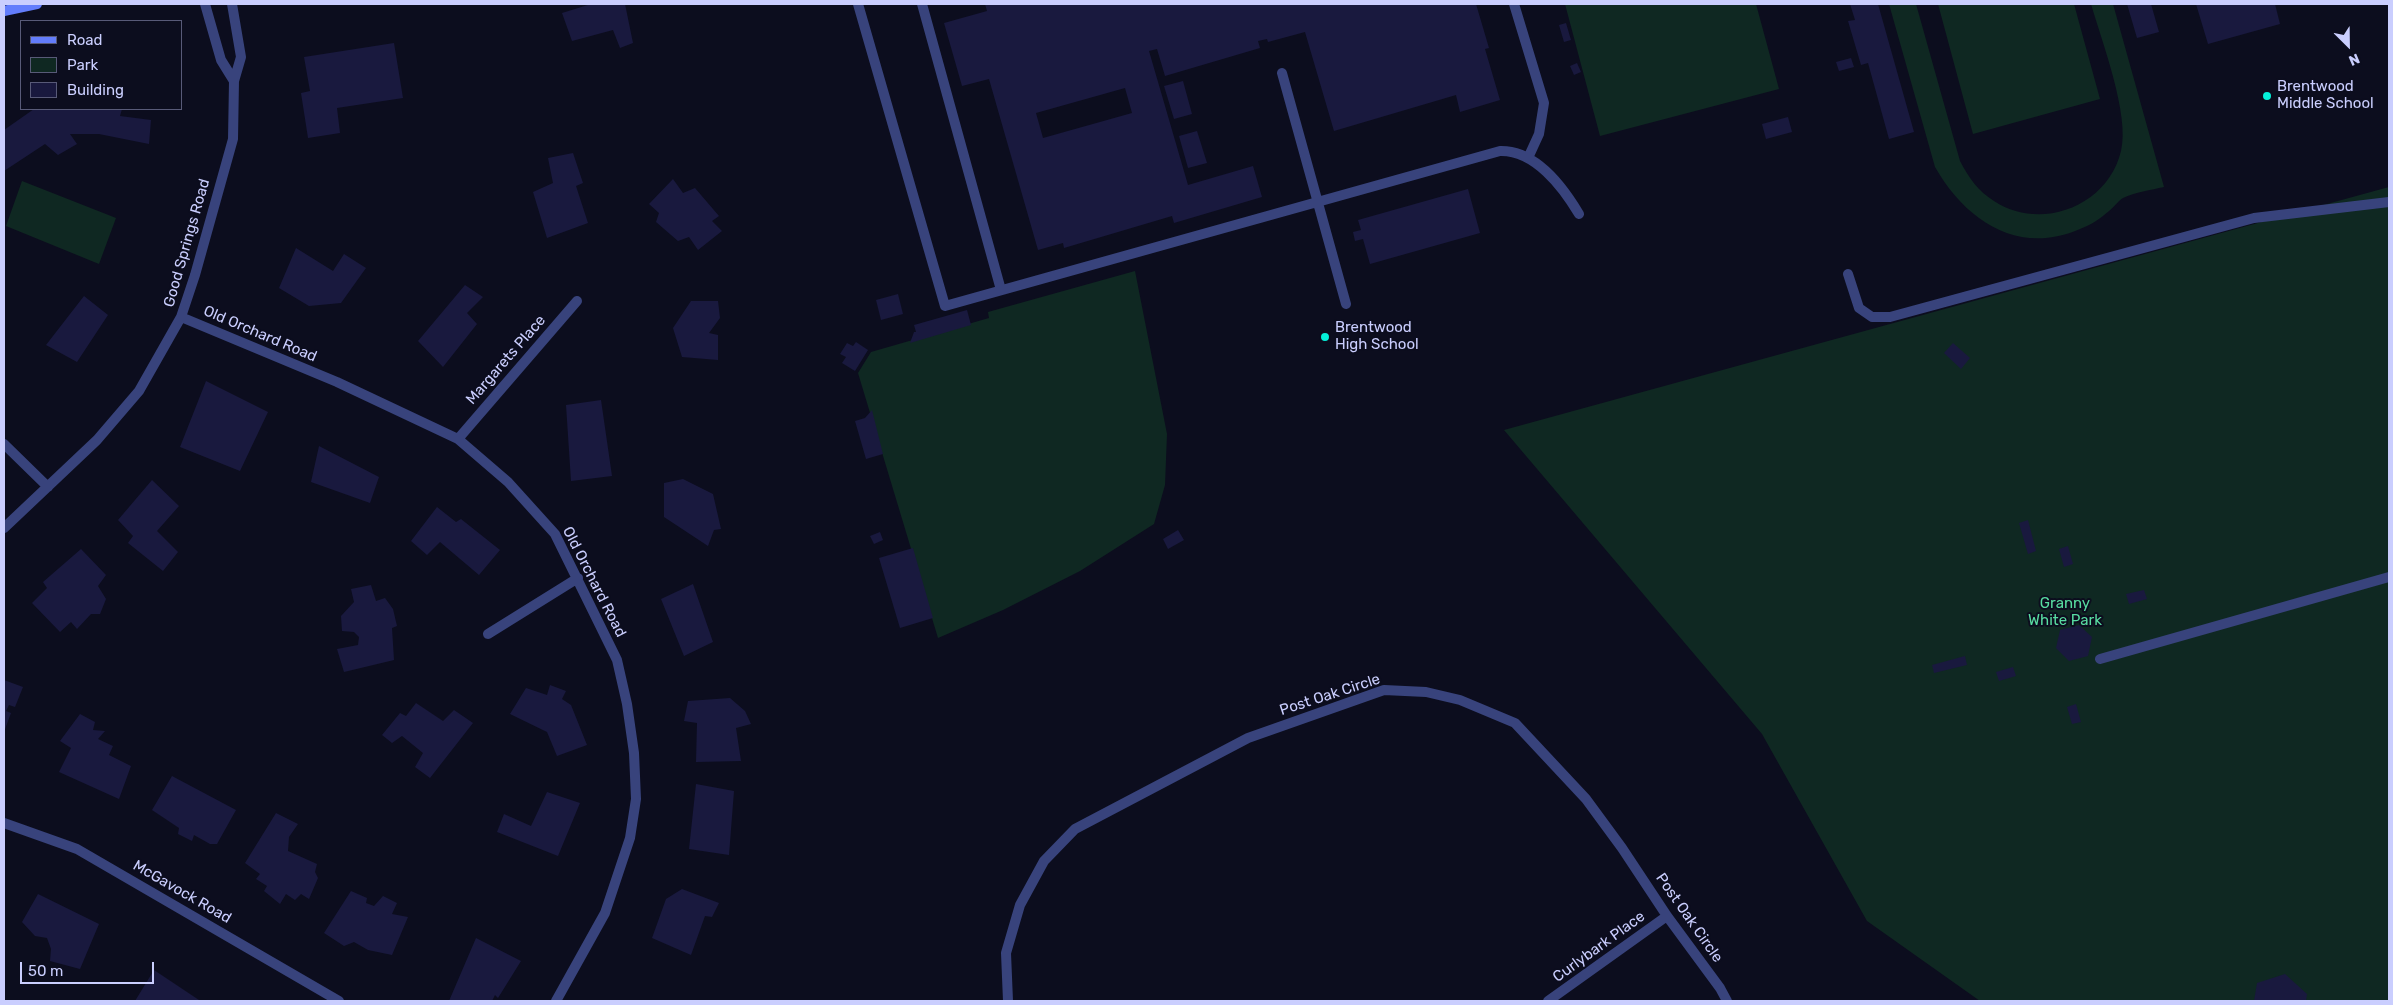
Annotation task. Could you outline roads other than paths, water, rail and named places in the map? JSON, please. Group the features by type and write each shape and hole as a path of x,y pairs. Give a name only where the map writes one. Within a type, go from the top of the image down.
{"main road":[{"path":"4,11 37,4"}],"street":[{"path":"205,4 221,60 234,81"},
{"name":"Good Springs Road","path":"4,528 97,440 139,391 182,317 233,139 234,81 241,57 232,4"},
{"path":"858,4 945,306 1494,152 1515,152 1528,158 1561,187 1579,214"},
{"path":"922,4 1001,290"},
{"path":"1514,4 1544,103 1539,134 1528,158"},
{"path":"1282,73 1346,304"},
{"path":"1848,274 1859,308 1872,317 1890,317 2246,220 2389,202"},
{"name":"Margarets Place","path":"458,438 577,301"},
{"name":"Old Orchard Road","path":"182,317 337,382 458,438 508,482 555,534 617,660 627,704 634,753 636,799 630,838 605,913 556,1001"},
{"path":"4,444 48,488"},
{"path":"2100,658 2389,577"},
{"path":"488,634 578,578"},
{"name":"Post Oak Circle","path":"1008,1001 1006,953 1020,905 1044,861 1075,830 1248,738 1384,690 1426,692 1460,700 1515,723 1586,799 1622,848 1667,916 1720,988 1727,1001"},
{"name":"McGavock Road","path":"4,823 77,848 339,1001"},
{"name":"Curlybark Place","path":"1548,1001 1667,916"}],"place":[{"name":"Brentwood Middle School","path":"2267,96"},
{"name":"Brentwood High School","path":"1325,337"}],"park label":[{"name":"Granny White Park","path":"2065,612"}]}
